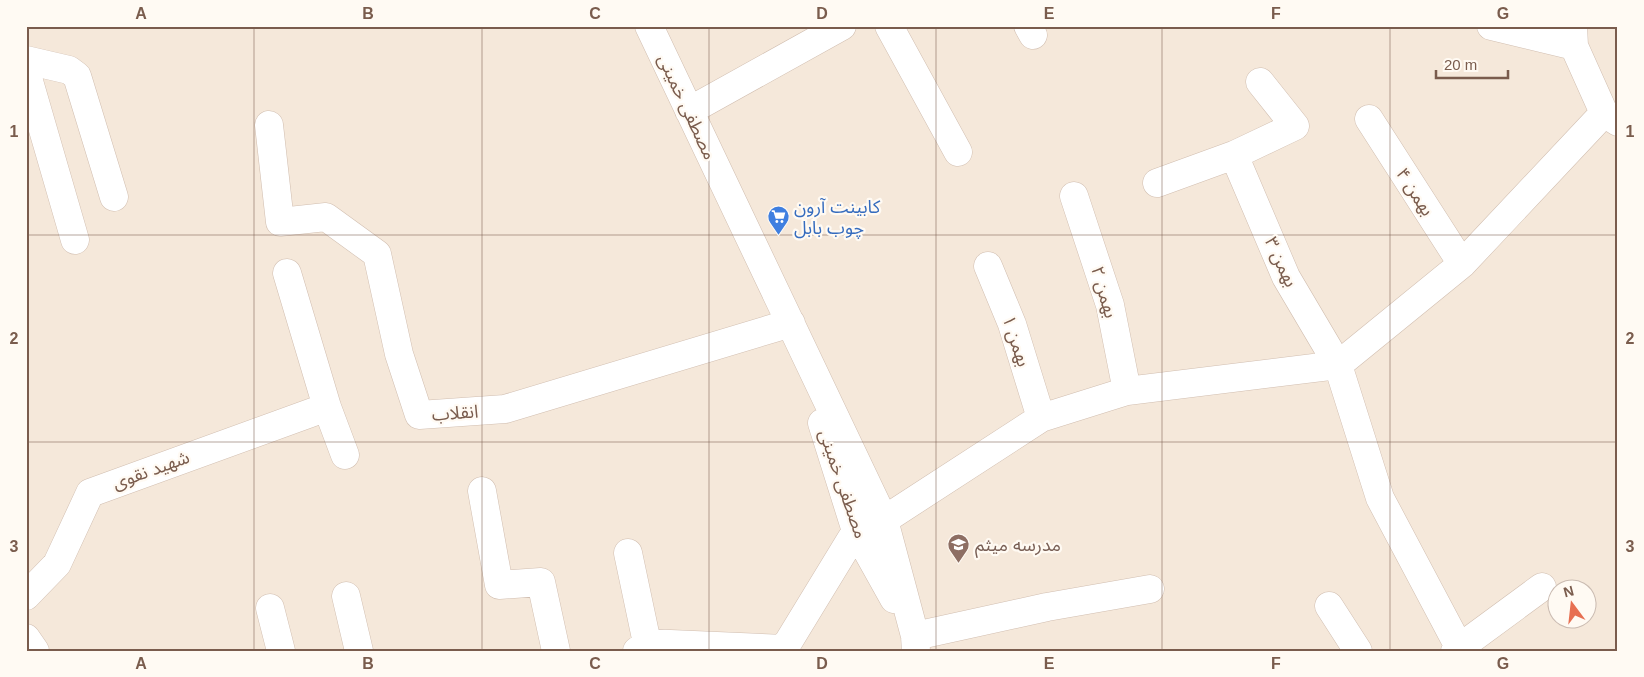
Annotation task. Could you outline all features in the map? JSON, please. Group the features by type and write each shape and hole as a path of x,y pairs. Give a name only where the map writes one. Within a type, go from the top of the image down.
{"street":[{"name":"مصطفی خمینی","path":"649,26 884,520 915,643"},
{"path":"689,111 842,26"},
{"path":"889,26 958,152"},
{"path":"628,553 642,647 784,649 856,531 884,520 1041,418 1127,390 1338,365 1462,264 1611,118 1573,36 1490,26"},
{"path":"26,60 69,70 78,76 114,196"},
{"path":"26,71 75,240"},
{"path":"1157,183 1234,155 1295,126 1260,82"},
{"name":"بهمن ۴","path":"1368,119 1462,264"},
{"name":"انقلاب","path":"269,125 280,222 326,217 377,254 398,354 418,415 506,409 791,323"},
{"name":"بهمن ۳","path":"1234,155 1286,277 1338,365 1380,498 1457,649"},
{"name":"بهمن ۲","path":"1074,196 1110,305 1127,390"},
{"name":"بهمن ۱","path":"988,266 1012,324 1041,418"},
{"path":"287,273 327,407 345,455"},
{"name":"مصطفی خمینی","path":"791,323 856,531 915,643"},
{"name":"شهید نقوی","path":"26,596 56,564 90,493 327,407"},
{"path":"482,491 499,585 541,582 556,651"},
{"path":"1457,649 1542,587"},
{"path":"915,643 1047,608 1150,589"},
{"path":"346,596 358,651"},
{"path":"1329,606 1358,651"},
{"path":"270,608 281,651"},
{"path":"26,638 35,651"}],"shaded area":[{"path":"26,26 1618,26 1618,651 26,651"}],"place":[{"name":"کابینت آرون چوب بابل","path":"778,236"},
{"name":"مدرسه میثم","path":"959,564"}]}
